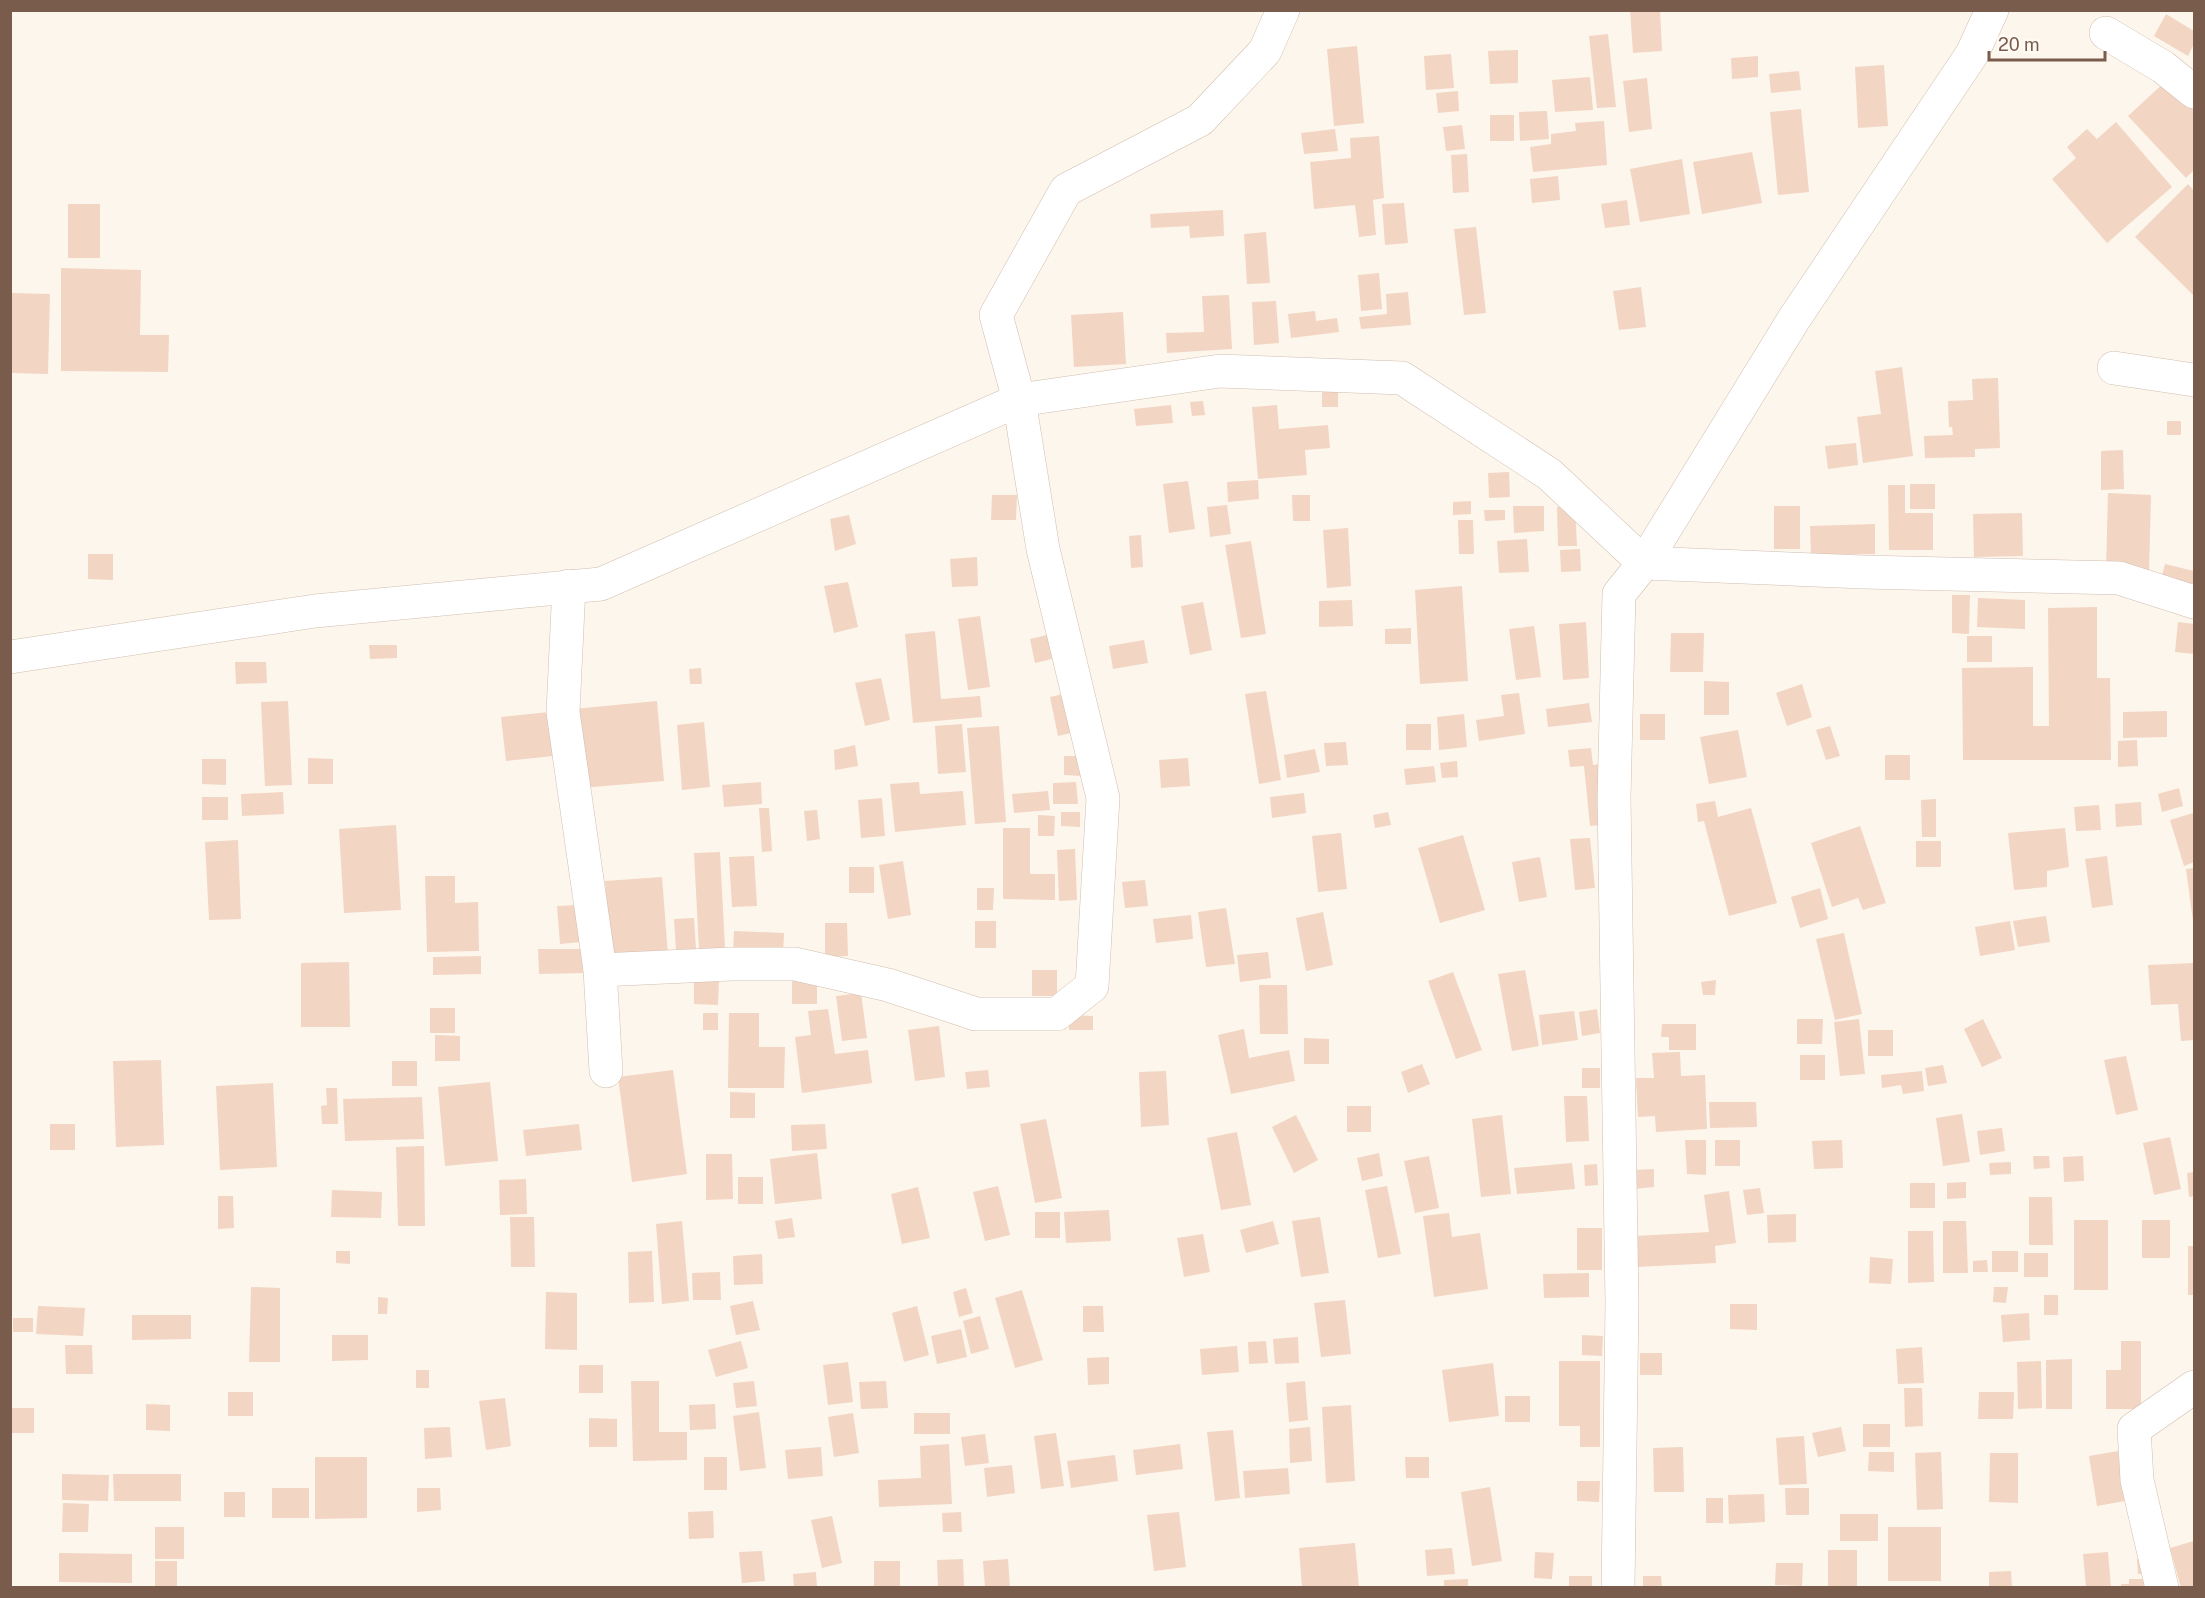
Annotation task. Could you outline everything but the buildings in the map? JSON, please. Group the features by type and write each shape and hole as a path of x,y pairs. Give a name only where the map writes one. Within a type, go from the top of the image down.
{"street":[{"path":"600,970 730,963 795,963 888,985 976,1014 1057,1014 1092,986 1103,798 1043,549 1018,400 996,315 1066,190 1200,120 1264,51 1283,10"},
{"path":"1618,1587 1622,1303 1614,798 1619,594 1644,563 1794,319 1972,54 1992,10"},
{"path":"2106,33 2163,67 2194,92"},
{"path":"2114,368 2194,380"},
{"path":"10,657 315,611 601,584 1018,400 1220,371 1402,378 1549,474 1644,563 1863,572 2119,578 2194,602"},
{"path":"569,586 563,712 600,970 606,1071"},
{"path":"2162,1587 2137,1480 2133,1429 2194,1387"}]}
